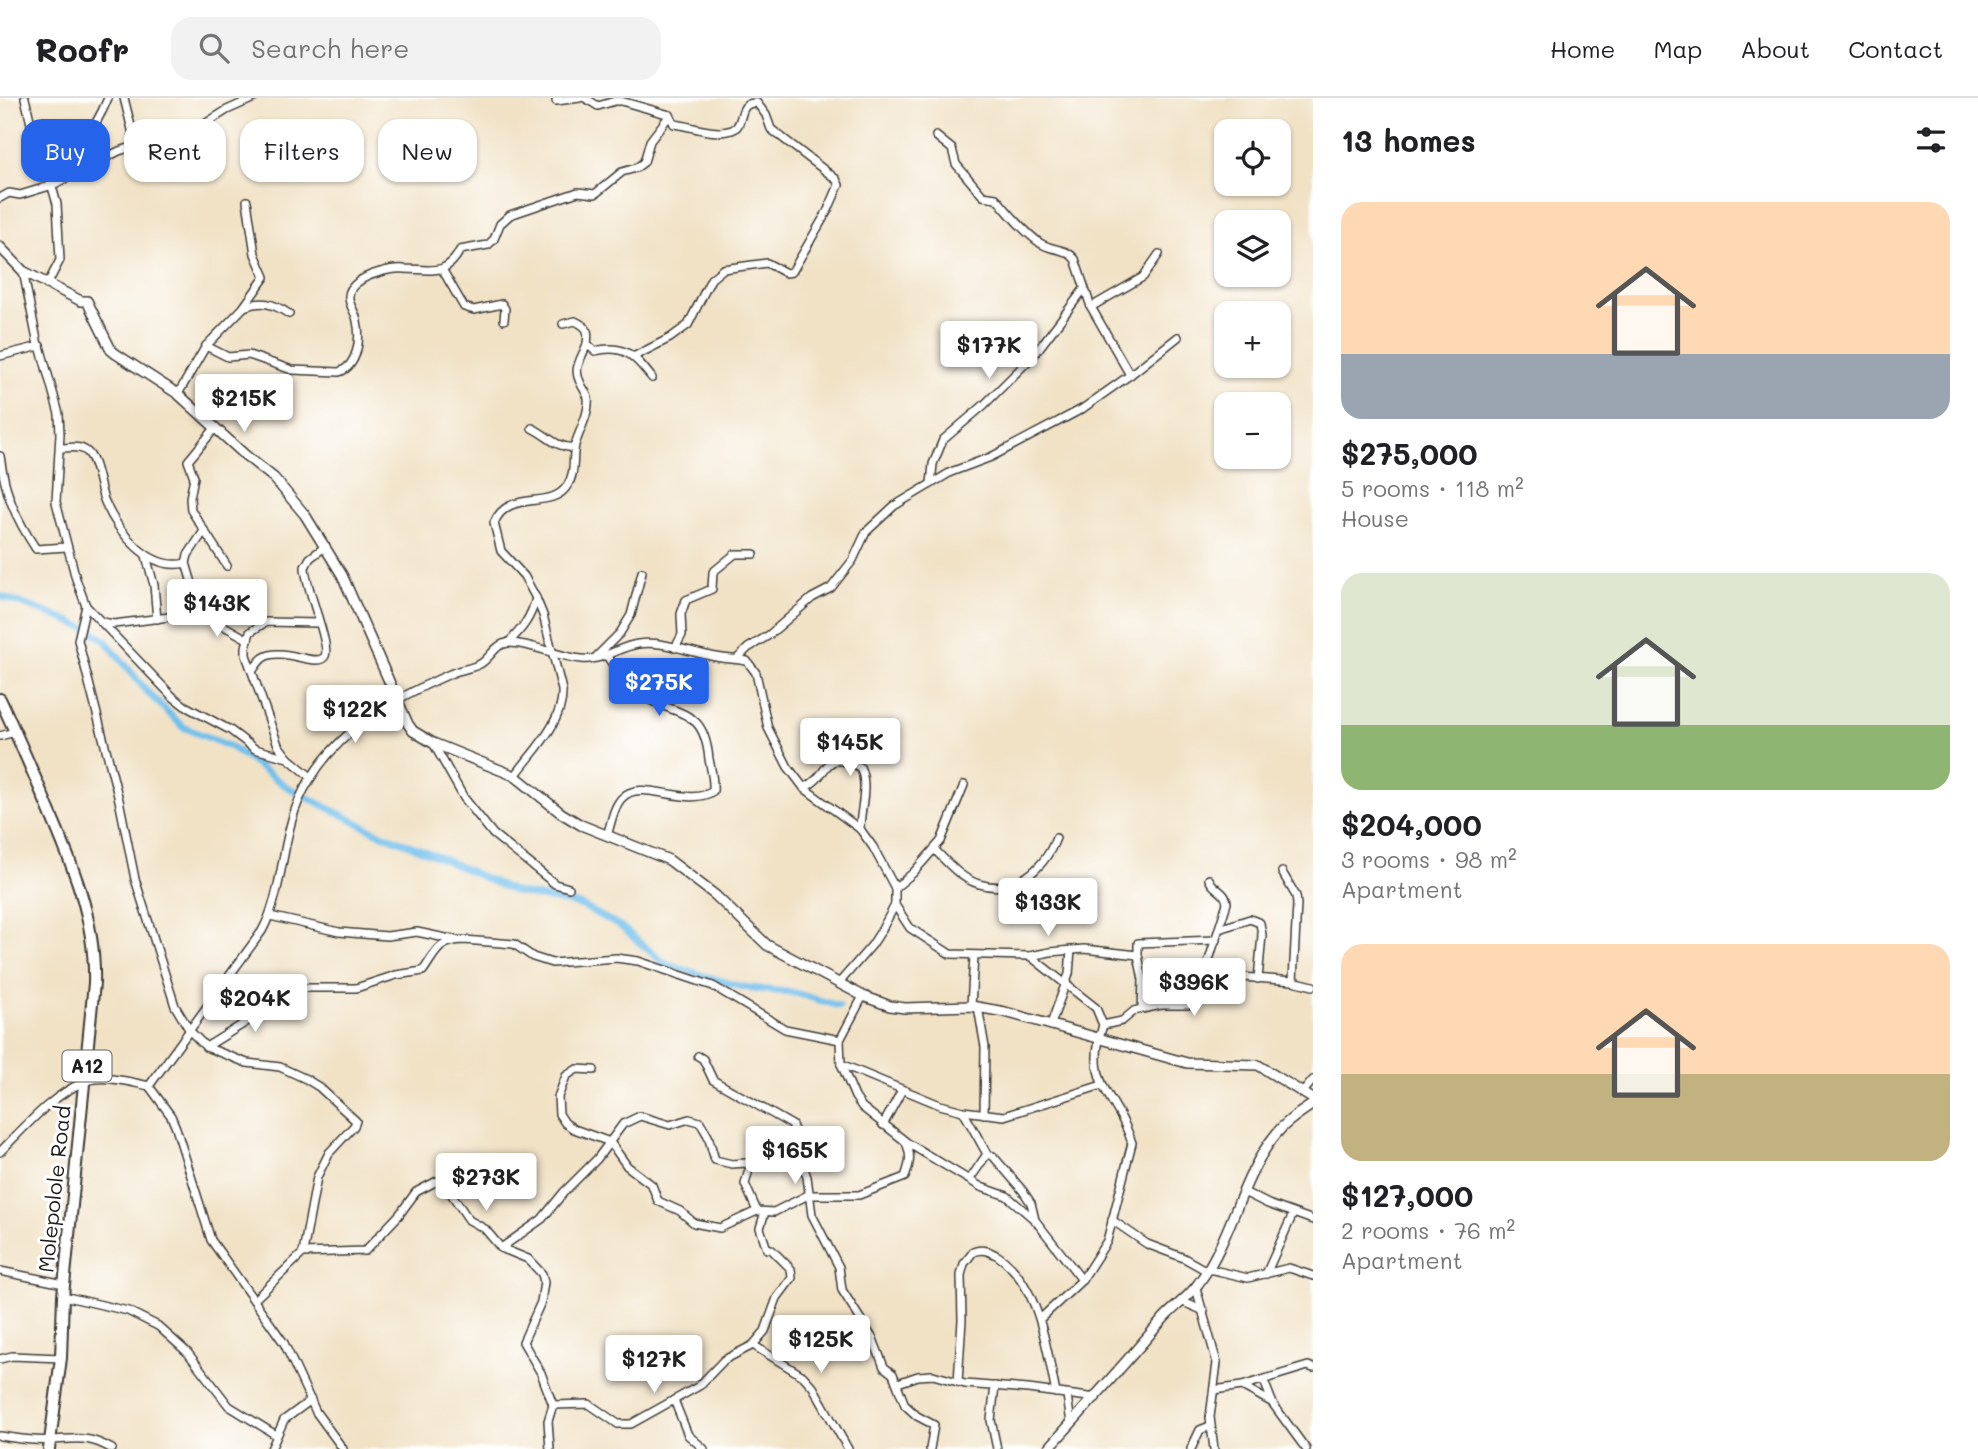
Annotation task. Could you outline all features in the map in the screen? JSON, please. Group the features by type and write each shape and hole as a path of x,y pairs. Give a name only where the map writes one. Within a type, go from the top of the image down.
{"main road":[{"name":"Molepolole Road","path":"0,699 64,844 91,928 94,974 64,1290 61,1357 50,1445"}],"street":[{"path":"26,98 30,119"},
{"path":"100,119 108,98"},
{"path":"124,98 129,119"},
{"path":"213,119 254,98"},
{"path":"556,102 583,98 598,106 615,100 670,115"},
{"path":"635,356 670,338 688,325 711,279 723,270 767,263 792,272 828,210 839,185 839,182 803,152 771,129 766,115 757,103 746,105 737,126 729,131 710,131 674,124 670,115"},
{"path":"206,346 228,357 249,355 292,370 339,372 351,365 358,349 357,318 349,296 350,290 358,282 397,269 442,269 452,263 460,250 478,248 491,242 505,218 579,192 596,194 622,172 640,166 650,141 670,115"},
{"path":"936,136 952,149 956,164 983,196 996,198 1043,246 1070,254 1075,259 1091,307 1130,375"},
{"path":"0,198 9,193 20,195 52,185 124,150"},
{"path":"47,285 60,260 57,204 51,182"},
{"path":"178,394 206,346 243,308 265,277 254,251 247,201"},
{"path":"0,247 23,271 81,301 87,301 111,350 178,394 274,478 305,514 342,575 397,701 413,731 433,743 515,776 570,819 669,860 715,895 767,945 863,996 890,1006 905,1008 974,1007 1051,1024 1187,1063 1258,1065 1313,1101 1278,1131 1254,1169 1209,1269 1196,1288 1181,1301 1048,1449"},
{"path":"1091,307 1143,277 1159,254"},
{"path":"442,269 464,307 474,310 502,304 505,309 504,320"},
{"path":"23,271 33,326 56,398 60,448 56,502 76,579 86,606 172,696 185,706 230,730 255,748 288,758"},
{"path":"930,484 933,464 943,440 984,405 1034,355 1084,289"},
{"path":"243,308 254,303 266,303 276,305 289,314"},
{"path":"515,776 551,727 561,706 560,679 536,598 524,576 501,551 494,523 497,516 515,503 550,498 562,492 568,485 574,468 574,448 589,400 576,368 587,344 589,332 575,321 563,324"},
{"path":"737,659 812,598 831,588 853,561 862,539 894,506 950,472 990,457 1082,409 1178,337"},
{"path":"587,344 595,351 615,349 635,356 652,378"},
{"path":"0,356 40,346"},
{"path":"216,427 188,461 194,477 190,505 227,566"},
{"path":"532,428 546,435 555,445 574,448"},
{"path":"60,448 80,447 90,455 105,502 126,535 146,556 170,565 186,562"},
{"path":"0,456 7,496 21,526 36,549 67,547"},
{"path":"201,613 186,562 204,531"},
{"path":"253,670 270,654 288,654 317,662 323,660 326,655 326,642 318,623 305,567 310,558 326,547"},
{"path":"675,648 682,635 681,614 686,600 712,589 713,572 735,554 754,554"},
{"path":"146,556 155,585 157,619"},
{"path":"595,659 620,633 631,615 642,572"},
{"path":"149,1086 262,931 270,916 288,829 296,805 325,756 362,721 449,674 479,664 494,649 508,643 526,624 536,598"},
{"path":"86,606 78,640 119,800 135,879 175,1006 190,1031 206,1047 247,1063 280,1068 306,1079 319,1087 356,1121 329,1153 317,1177 303,1253 254,1300"},
{"path":"101,622 114,624 201,613 247,639"},
{"path":"309,780 278,745 246,655 250,632 266,622 318,623"},
{"path":"508,643 577,658 595,659 636,644 648,643 747,661 752,666 756,673 768,728 779,752 804,788 860,829 895,888 895,905 872,945 839,983"},
{"path":"607,656 620,677 645,696 690,716 708,742 714,784 713,791 702,796 676,797 659,791 628,794 617,806 607,836"},
{"path":"0,736 15,732"},
{"path":"433,743 464,798 493,834 555,884 569,888"},
{"path":"804,788 812,784 829,764 836,760 860,767 864,782 860,829"},
{"path":"895,888 914,873 935,850 945,835 964,785"},
{"path":"935,850 978,884 1000,886 1018,882 1032,873 1044,862 1056,838"},
{"path":"1282,872 1296,896 1297,904 1293,981"},
{"path":"1103,1025 1122,1021 1133,1011 1193,1004 1226,910 1226,898 1211,885 1209,879"},
{"path":"895,905 910,928 950,954 1030,957 1084,949 1138,955"},
{"path":"270,916 339,932 387,936 417,932 455,940 513,944 533,957 552,963 616,958 638,961 713,986 785,1029 840,1041"},
{"path":"1219,929 1250,919 1260,923 1262,935 1258,979"},
{"path":"206,1047 248,1021 286,991 298,988 356,988 396,975 418,973 423,971 435,951 455,940"},
{"path":"1142,1009 1143,980 1138,943 1216,940"},
{"path":"1051,1024 1065,985 1071,950"},
{"path":"974,956 974,1007 985,1047 984,1114"},
{"path":"1030,957 1096,1008 1103,1025 1096,1055 1102,1085 1132,1143 1107,1241 1082,1280 1040,1319"},
{"path":"1204,974 1293,981 1313,986"},
{"path":"863,996 840,1041 841,1064 862,1107 905,1142 981,1187 1011,1198 1035,1220 1082,1280"},
{"path":"698,1055 703,1059 713,1080 792,1125 802,1150 802,1163 807,1177 814,1222 839,1267 842,1290 873,1339 884,1367 898,1382 905,1405 917,1416 934,1425 930,1449"},
{"path":"841,1064 940,1105 984,1114 1011,1115 1102,1085"},
{"path":"594,1070 576,1069 566,1076 557,1106 565,1123 610,1142 627,1166 652,1185 657,1201 680,1211 694,1223 720,1228 761,1212 774,1212 808,1195 859,1195 905,1177 910,1157 905,1142"},
{"path":"0,1152 45,1108 85,1081 111,1080 149,1086 171,1116 176,1128 211,1240 284,1343 320,1418 343,1449"},
{"path":"1303,1092 1313,1080"},
{"path":"883,1125 901,1090"},
{"path":"963,1111 987,1154 993,1156 1031,1203 1035,1220"},
{"path":"501,1248 542,1219 597,1159 623,1124 640,1116 670,1125 695,1120 704,1128 715,1160 732,1164 746,1163 750,1166 745,1184 761,1212 760,1228 767,1249 771,1249 791,1269 792,1278 777,1298 765,1331 753,1345 724,1360 705,1381 674,1400 631,1424 623,1425 589,1404 553,1405"},
{"path":"970,1179 987,1154"},
{"path":"303,1253 365,1251 416,1192 437,1181 446,1186 469,1220 485,1229 501,1248 528,1259 542,1274 544,1282 541,1302 523,1342 541,1373 553,1405 548,1421 550,1449"},
{"path":"1244,1192 1313,1220"},
{"path":"1266,1274 1293,1213"},
{"path":"1112,1220 1147,1244 1184,1258 1207,1271 1209,1269 1248,1278 1289,1268 1313,1276"},
{"path":"958,1382 962,1320 961,1275 972,1252 988,1251 1018,1275 1040,1319 1056,1393"},
{"path":"0,1270 128,1311 158,1326 188,1353 229,1406 276,1435"},
{"path":"1196,1288 1217,1363 1210,1426 1216,1448"},
{"path":"1181,1301 1204,1311"},
{"path":"753,1345 803,1377 813,1387 848,1449"},
{"path":"0,1359 12,1356 61,1357"},
{"path":"1214,1390 1264,1381 1308,1366 1313,1368"},
{"path":"898,1382 926,1375 940,1376 958,1382 1096,1398"},
{"path":"1264,1381 1273,1404 1306,1449"},
{"path":"1242,1386 1273,1404"},
{"path":"995,1387 991,1420 997,1449"},
{"path":"1067,1395 1071,1424"},
{"path":"271,1449 284,1420 310,1400"},
{"path":"674,1400 688,1434 704,1449"},
{"path":"1191,1449 1202,1428 1210,1426"},
{"path":"0,1436 50,1445 84,1438 112,1449"}],"waterway":[{"path":"0,596 92,631 105,640 148,693 183,727 231,747 287,787 372,830 515,892 580,905 620,926 665,964 742,987 795,993 839,1006"}]}
